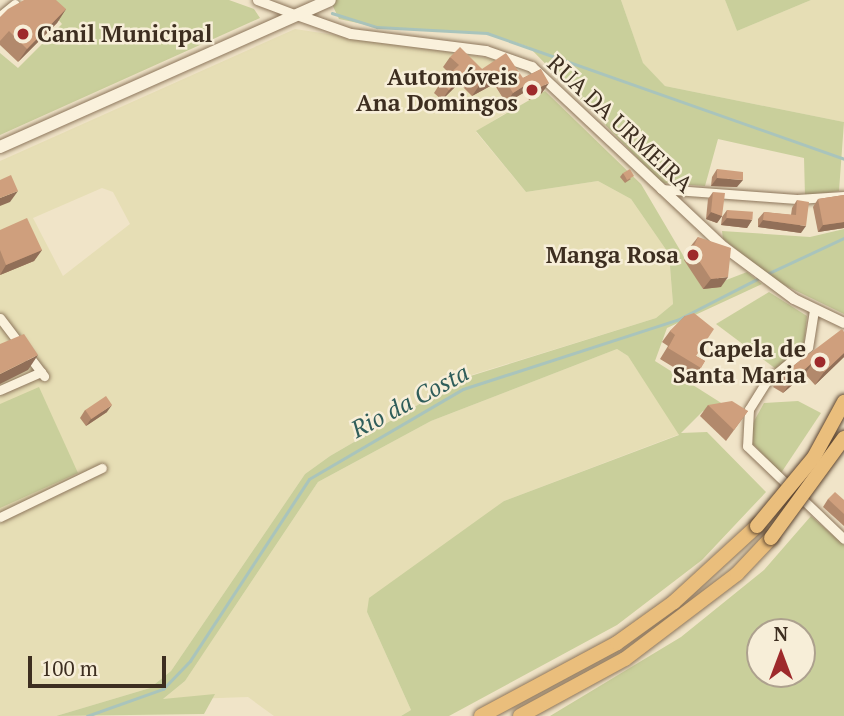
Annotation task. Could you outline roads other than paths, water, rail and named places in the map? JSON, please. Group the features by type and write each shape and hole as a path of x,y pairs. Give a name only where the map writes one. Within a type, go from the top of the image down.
{"highway":[{"path":"481,716 617,643 684,594 757,526 814,457 844,401"},
{"path":"520,716 625,659 737,574 771,538 844,438"}],"main road":[{"path":"0,147 330,0"}],"street":[{"path":"257,0 297,15"},
{"path":"0,16 15,4"},
{"name":"RUA DA URMEIRA","path":"297,15 351,34 486,51 532,67 658,189 753,270 814,310 844,323"},
{"path":"658,189 797,199 844,196"},
{"path":"814,310 808,347 766,382 749,409 747,446 844,539"},
{"path":"0,318 43,374 0,390"},
{"path":"0,517 102,468"}],"waterway":[{"path":"332,13 377,27 487,33 844,159"},
{"name":"Rio da Costa","path":"765,275 844,238"},
{"name":"Rio da Costa","path":"87,716 163,689 190,661 309,479 463,389 677,320 759,278"}],"place":[{"name":"Canil Municipal","path":"23,34"},
{"name":"Automóveis Ana Domingos","path":"532,90"},
{"name":"Manga Rosa","path":"693,255"},
{"name":"Capela de Santa Maria","path":"820,362"}]}
